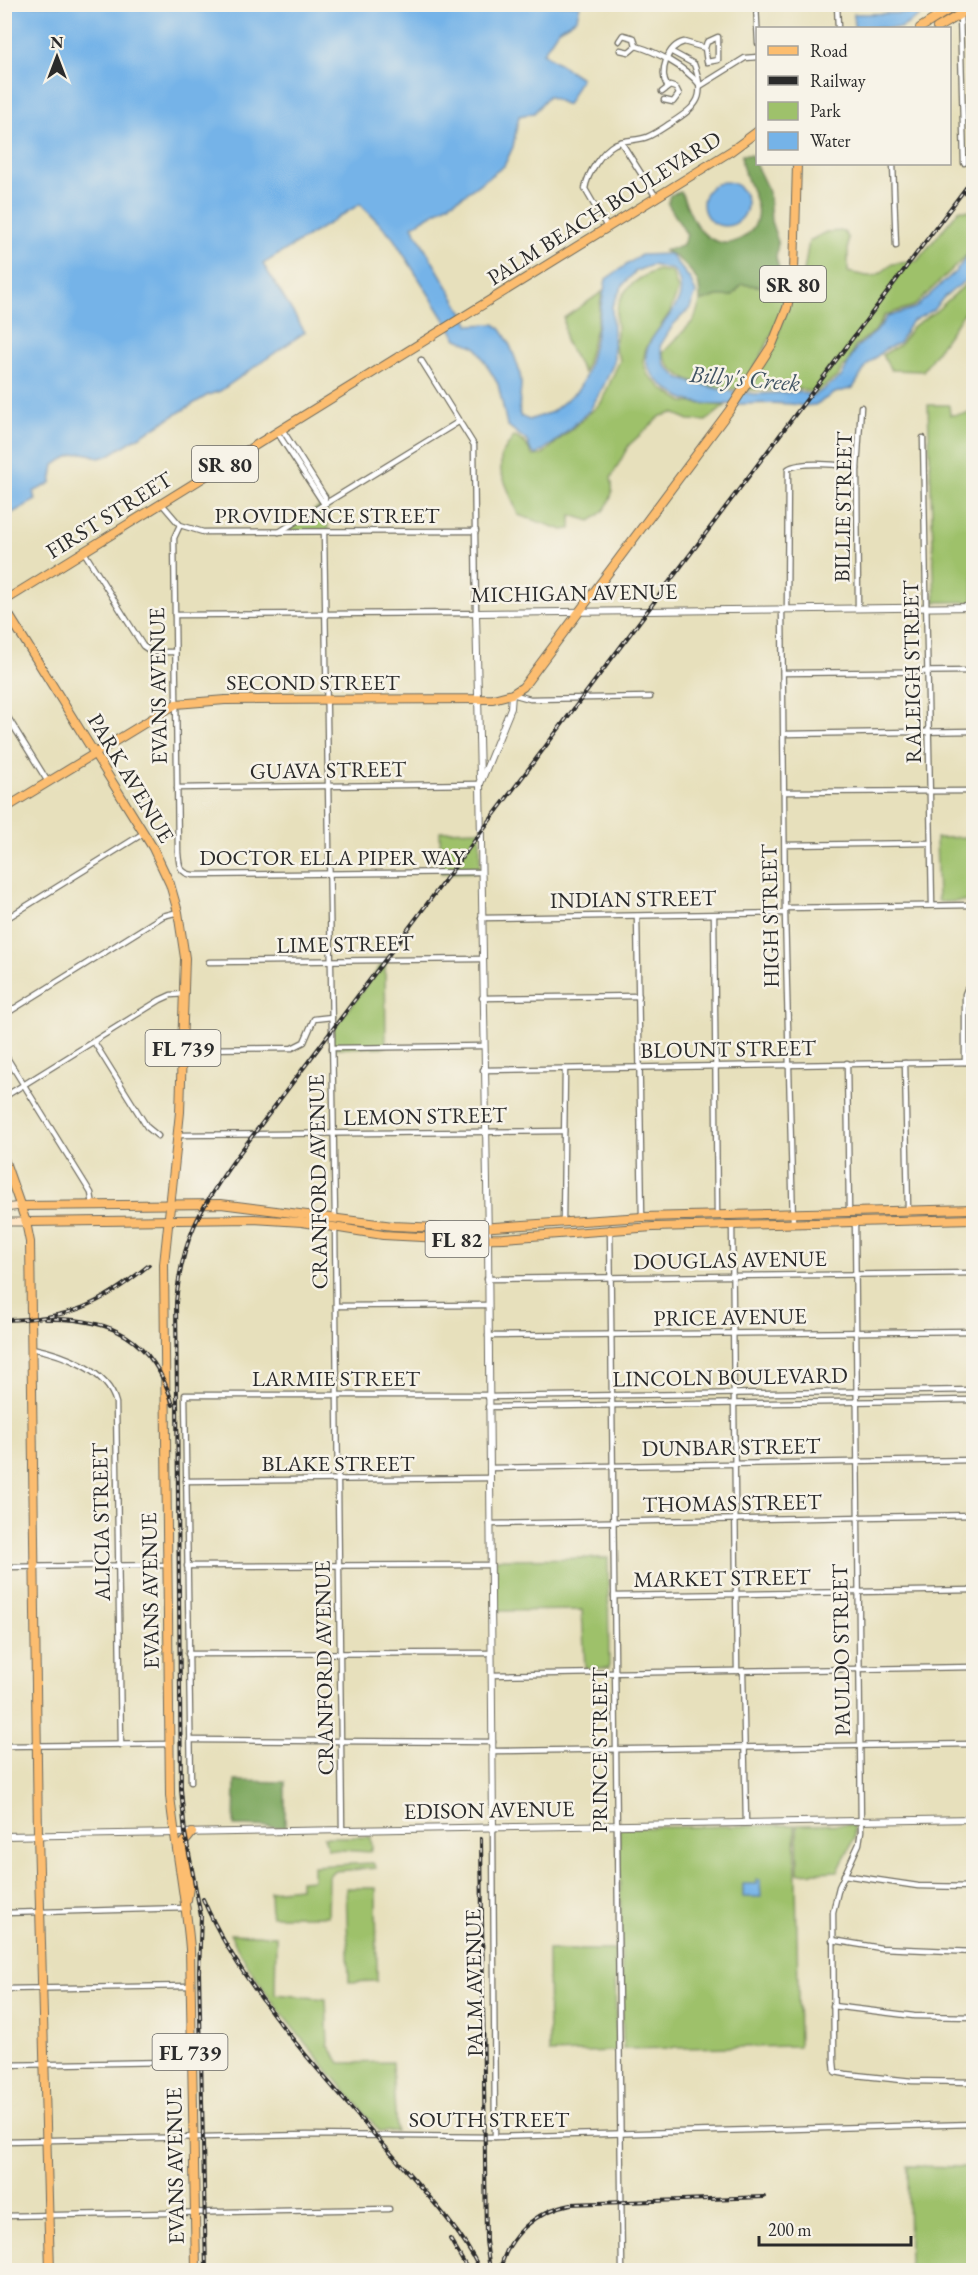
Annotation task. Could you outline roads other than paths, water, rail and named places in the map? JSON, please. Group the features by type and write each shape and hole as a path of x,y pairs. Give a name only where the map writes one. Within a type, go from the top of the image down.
{"main road":[{"path":"922,27 958,4"},
{"path":"939,27 974,6"},
{"name":"PALM BEACH BOULEVARD","path":"445,327 733,149 756,132"},
{"path":"733,149 756,138"},
{"name":"SR 80","path":"512,694 529,682 582,611 729,411 772,345 790,296 796,247 797,165"},
{"name":"FIRST STREET","path":"4,601 445,327"},
{"name":"PARK AVENUE","path":"4,607 144,833 162,866 177,912"},
{"name":"SECOND STREET","path":"4,809 176,704 203,701 478,699 502,698 512,694"},
{"name":"EVANS AVENUE","path":"177,912 184,948 185,994 179,1135 164,1264 170,1744 174,1834 186,1906 196,2271"},
{"path":"4,1159 21,1206 30,1242 38,1835 50,2271"},
{"name":"FL 82","path":"4,1208 171,1204 249,1206 430,1229 487,1228 717,1214 974,1209"},
{"path":"866,1221 878,1216 904,1214 908,1209"},
{"path":"653,1227 659,1221 683,1219 688,1216"},
{"path":"613,1228 625,1223 637,1222 642,1217"},
{"name":"FL 82","path":"4,1222 284,1220 426,1238 488,1239 613,1228 974,1220"},
{"path":"186,1906 189,1887 183,1844 192,1833"}],"street":[{"path":"756,4 757,27"},
{"path":"837,4 838,27"},
{"path":"927,4 938,18"},
{"path":"960,14 964,163"},
{"path":"619,41 623,35 629,35 634,38 636,46"},
{"path":"718,37 718,60 707,62 705,48 707,42 718,37"},
{"path":"667,86 662,74 667,59 680,42 705,48"},
{"path":"620,50 629,52 636,46"},
{"path":"636,46 667,59 691,74 700,86"},
{"path":"607,227 585,189 590,176 607,149 621,142 650,136 690,111 699,97 700,86 694,64 672,52"},
{"path":"700,86 745,58 756,57"},
{"path":"662,92 667,86"},
{"path":"664,100 673,102 679,96 676,88 667,86"},
{"path":"621,142 656,197"},
{"path":"893,165 896,246"},
{"path":"421,360 474,446 482,1046 488,1239 493,1829"},
{"name":"BILLIE STREET","path":"858,608 857,469 861,407"},
{"path":"279,532 460,421"},
{"path":"279,431 325,497 324,504"},
{"name":"RALEIGH STREET","path":"923,438 932,905"},
{"name":"HIGH STREET","path":"793,1223 785,910 783,673 788,469 792,466 817,465 847,466 857,469"},
{"path":"162,504 180,525"},
{"name":"PROVIDENCE STREET","path":"180,525 203,532 476,531"},
{"name":"EVANS AVENUE","path":"180,525 174,538 178,863 184,874"},
{"name":"CRANFORD AVENUE","path":"324,532 342,1831"},
{"path":"84,552 143,646 152,652 176,652"},
{"name":"MICHIGAN AVENUE","path":"175,615 974,607"},
{"path":"783,673 974,671"},
{"path":"480,784 511,708 512,694"},
{"name":"SECOND STREET","path":"512,694 530,699 650,697"},
{"path":"4,711 48,782"},
{"path":"784,734 974,731"},
{"name":"GUAVA STREET","path":"177,788 480,784"},
{"path":"785,792 974,791"},
{"path":"4,920 144,833"},
{"path":"786,845 931,843"},
{"name":"DOCTOR ELLA PIPER WAY","path":"184,874 480,872"},
{"name":"INDIAN STREET","path":"481,918 714,915 785,910 974,905"},
{"path":"4,1015 163,916 177,912"},
{"path":"714,915 717,1214"},
{"path":"637,916 642,1217"},
{"name":"LIME STREET","path":"209,962 482,959"},
{"path":"965,1062 965,1000 968,989 974,987"},
{"path":"4,1097 171,995 185,994"},
{"path":"482,998 639,996"},
{"path":"200,1049 292,1048 304,1042 314,1019 332,1017"},
{"path":"94,1042 147,1127 158,1136"},
{"path":"332,1048 482,1046"},
{"path":"4,1053 91,1193 93,1206"},
{"path":"973,1062 974,1100"},
{"name":"BLOUNT STREET","path":"483,1070 973,1062"},
{"path":"847,1063 849,1211"},
{"path":"905,1063 908,1209"},
{"path":"563,1222 565,1069"},
{"name":"LEMON STREET","path":"179,1135 564,1131"},
{"name":"PAULDO STREET","path":"855,1221 860,1821 859,1844 844,1875 833,1912 835,2072 894,2080 974,2082"},
{"path":"732,1224 737,1671"},
{"name":"PRINCE STREET","path":"613,1228 610,1277 622,2271"},
{"name":"DOUGLAS AVENUE","path":"487,1279 974,1273"},
{"path":"336,1306 487,1305"},
{"name":"PRICE AVENUE","path":"488,1336 974,1331"},
{"name":"ALICIA STREET","path":"32,1348 70,1360 92,1372 108,1385 114,1395 121,1745"},
{"name":"LINCOLN BOULEVARD","path":"488,1396 974,1390"},
{"name":"LARMIE STREET","path":"186,1480 185,1395 488,1396"},
{"name":"LINCOLN BOULEVARD","path":"488,1407 974,1400"},
{"name":"DUNBAR STREET","path":"490,1468 974,1460"},
{"name":"BLAKE STREET","path":"186,1480 490,1478"},
{"path":"186,1480 191,1782"},
{"name":"THOMAS STREET","path":"490,1524 974,1515"},
{"path":"4,1567 168,1565"},
{"path":"187,1566 491,1565"},
{"name":"MARKET STREET","path":"614,1596 974,1590"},
{"path":"188,1654 492,1653"},
{"path":"492,1675 974,1667"},
{"path":"743,1671 746,1823"},
{"path":"190,1740 493,1742"},
{"path":"4,1746 170,1744"},
{"path":"494,1751 974,1744"},
{"name":"EDISON AVENUE","path":"4,1836 974,1819"},
{"name":"PALM AVENUE","path":"493,1829 491,1953 495,2137"},
{"path":"844,1875 918,1886 974,1887"},
{"path":"4,1913 186,1906"},
{"path":"832,1940 881,1948 974,1952"},
{"path":"4,1989 189,1986"},
{"path":"833,2006 914,2016 974,2017"},
{"path":"4,2065 224,2061"},
{"name":"SOUTH STREET","path":"4,2141 495,2137 974,2124"},
{"path":"4,2216 389,2209"}],"water":[{"path":"5,5 580,5 577,18 558,30 543,53 581,78 567,105 548,96 534,113 519,116 513,147 504,166 464,195 412,226 470,325 494,324 503,333 516,360 520,377 520,416 529,420 552,412 578,390 586,375 595,340 606,279 641,255 670,254 690,279 696,293 690,308 673,325 660,346 665,365 680,379 722,390 755,394 800,392 814,396 841,377 857,347 876,332 887,317 915,308 956,271 973,249 973,275 944,297 933,310 911,322 899,343 884,350 867,365 853,388 835,393 815,405 803,406 775,403 706,404 680,397 655,378 646,362 648,346 677,303 681,287 673,270 652,265 636,271 623,285 612,306 614,362 604,385 590,410 555,442 536,455 531,451 527,441 507,425 498,384 476,347 457,339 392,236 360,204 263,264 305,332 220,391 208,395 107,456 99,458 81,453 54,465 51,483 33,492 36,500 5,517"},
{"path":"916,13 920,16 903,27 854,27 854,14"},
{"path":"725,182 734,183 741,188 746,195 746,213 741,220 734,225 725,226 716,225 709,220 704,213 703,204 704,195 709,188 716,183"},
{"path":"756,1880 760,1880 761,1897 743,1897 743,1884 756,1884"}],"railway":[{"path":"206,2270 199,1972 201,1916 185,1833 181,1789 176,1302 183,1260 194,1226 211,1194 235,1159 974,177"},
{"path":"4,1320 47,1317 82,1308 115,1291 149,1265"},
{"path":"45,1319 90,1322 126,1336 154,1363 173,1405"},
{"path":"481,1839 486,2241 490,2270"},
{"path":"203,1899 240,1968 264,2002 315,2067 442,2212 480,2270"},
{"path":"500,2270 510,2246 525,2226 558,2207 571,2204 764,2197"},
{"path":"450,2239 468,2270"}],"water label":[{"name":"Billy's Creek","path":"745,378"}]}
